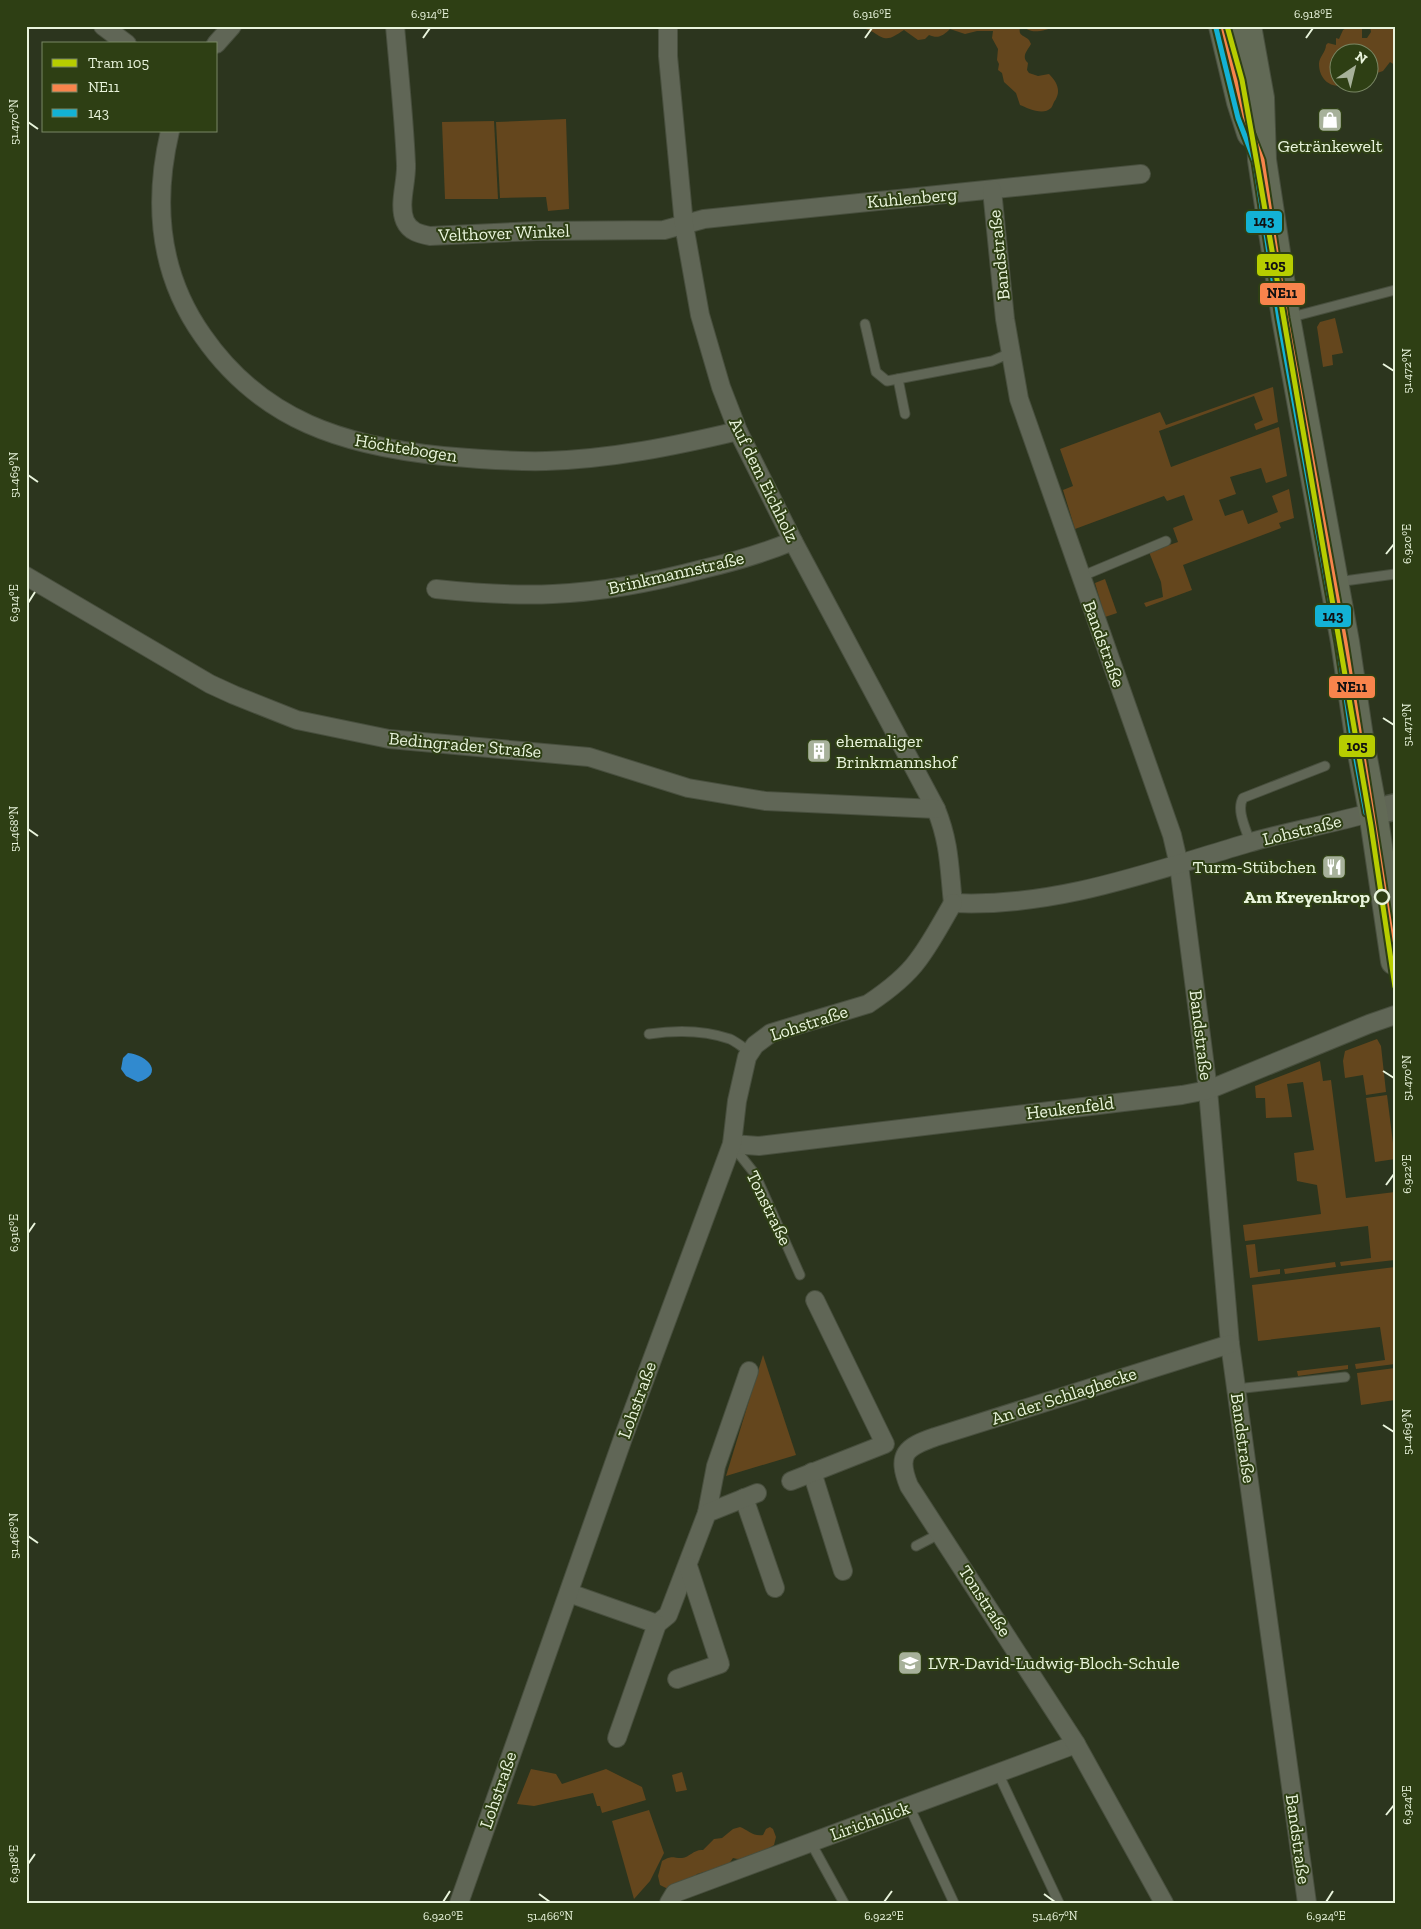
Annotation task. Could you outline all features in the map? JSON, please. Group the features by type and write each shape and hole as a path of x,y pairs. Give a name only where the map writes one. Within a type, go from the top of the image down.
{"main road":[{"path":"1223,26 1245,116 1262,160"},
{"path":"1246,26 1260,98 1262,160 1286,318 1375,812 1395,961"}],"street":[{"path":"102,26 124,42"},
{"path":"218,42 232,26"},
{"name":"Velthover Winkel","path":"395,26 406,166 403,206 405,220 410,229 430,236 536,231 664,230 684,225"},
{"name":"Auf dem Eichholz","path":"668,26 668,56 684,225 700,315 721,387 738,431 793,541 936,809 945,830 949,847 953,903"},
{"name":"Höchtebogen","path":"170,132 164,155 160,196 164,248 182,302 195,325 218,356 260,396 284,412 312,426 369,445 422,454 505,461 547,461 638,452 738,431"},
{"name":"Kuhlenberg","path":"684,225 714,218 1141,174"},
{"name":"Bandstraße","path":"992,190 1010,353 1019,398 1080,577 1172,835 1179,865 1208,1090 1230,1344 1307,1903"},
{"name":"Brinkmannstraße","path":"436,589 519,595 607,590 727,563 793,541"},
{"name":"Bedingrader Straße","path":"26,576 210,684 234,696 297,720 418,743 476,746 589,757 688,788 735,797 765,801 936,809"},
{"name":"Lohstraße","path":"459,1903 623,1438 732,1144 742,1077 750,1052 762,1038 771,1033 868,1004 881,995 906,974 918,960 953,903 973,904 1065,895 1179,865 1250,842 1375,812"},
{"name":"Heukenfeld","path":"732,1144 769,1145 1182,1095 1208,1090 1395,1015"},
{"name":"Tonstraße","path":"814,1300 894,1450 909,1486 1076,1744 1164,1903"},
{"name":"An der Schlaghecke","path":"894,1450 907,1450 914,1445 935,1437 1230,1344"},
{"path":"617,1738 657,1624 668,1615 688,1566 707,1513 716,1466 749,1371"},
{"path":"791,1480 812,1472 894,1450"},
{"path":"812,1472 843,1571"},
{"path":"707,1513 751,1495 775,1588"},
{"path":"677,1679 720,1664 688,1566"},
{"path":"569,1593 657,1624"},
{"name":"Lirichblick","path":"669,1903 675,1893 1076,1744"}],"lane":[{"path":"1286,318 1395,290"},
{"path":"865,324 876,372 887,382 992,361 1010,353"},
{"path":"898,379 905,414"},
{"path":"1080,577 1166,541"},
{"path":"1334,583 1395,574"},
{"path":"1250,842 1240,810 1240,803 1243,798 1325,766"},
{"path":"649,1034 678,1030 702,1034 730,1040 750,1052"},
{"name":"Tonstraße","path":"732,1144 755,1174 800,1275"},
{"path":"1236,1390 1345,1377"},
{"path":"916,1546 941,1533"},
{"path":"998,1773 1059,1903"},
{"path":"909,1806 954,1903"},
{"path":"811,1843 844,1903"}],"shaded area":[{"path":"858,26 1055,26 1040,31 1020,28 1020,31 1031,44 1025,56 1028,63 1027,70 1029,73 1038,76 1049,74 1058,87 1058,94 1048,110 1035,111 1020,105 1016,93 1004,82 1002,73 998,70 998,49 992,38 993,31 977,31 965,34 950,29 940,36 929,35 925,39 918,40 904,30 892,37 885,38"},
{"path":"1350,26 1362,29 1362,38 1367,38 1371,32 1370,26 1395,26 1395,65 1390,62 1383,71 1378,73 1378,42 1336,42 1336,38 1339,39 1343,30"},
{"path":"1328,43 1328,82 1322,76 1319,64"},
{"path":"566,119 569,209 548,211 546,197 500,198 496,122"},
{"path":"494,121 498,199 445,199 442,122"},
{"path":"1335,318 1343,353 1332,355 1333,365 1323,367 1317,327 1320,322"},
{"path":"1273,387 1278,422 1256,430 1254,424 1263,420 1254,396 1159,431 1171,467 1279,427 1287,476 1266,483 1261,468 1230,477 1236,494 1219,500 1225,516 1243,510 1248,524 1278,512 1272,496 1289,489 1294,518 1279,523 1281,528 1183,565 1192,590 1146,607 1144,603 1163,597 1161,582 1149,552 1178,542 1173,528 1193,520 1184,495 1167,501 1164,496 1075,529 1063,490 1073,486 1060,449 1160,412 1166,425"},
{"path":"1105,579 1117,613 1105,617 1095,583"},
{"path":"1377,1039 1381,1046 1386,1092 1366,1095 1363,1075 1345,1078 1343,1061 1345,1051"},
{"path":"1320,1061 1323,1081 1331,1080 1346,1198 1395,1192 1395,1260 1341,1266 1340,1262 1371,1258 1368,1226 1245,1241 1243,1225 1321,1214 1317,1185 1297,1181 1294,1153 1314,1150 1303,1082 1287,1084 1292,1117 1266,1118 1265,1098 1256,1098 1255,1086"},
{"path":"1387,1095 1395,1159 1375,1162 1366,1098"},
{"path":"1255,1244 1258,1272 1280,1269 1280,1274 1250,1278 1246,1245"},
{"path":"1335,1262 1336,1267 1285,1274 1284,1269"},
{"path":"1395,1267 1395,1364 1356,1369 1355,1364 1385,1360 1380,1327 1258,1341 1252,1285"},
{"path":"763,1355 796,1455 726,1476"},
{"path":"1348,1365 1348,1369 1298,1376 1297,1371"},
{"path":"1395,1368 1395,1400 1361,1405 1357,1373"},
{"path":"531,1769 556,1774 562,1784 606,1769 642,1787 646,1800 602,1813 600,1806 597,1806 593,1793 534,1806 517,1804"},
{"path":"682,1772 687,1790 676,1792 672,1775"},
{"path":"649,1810 664,1853 650,1881 634,1899 612,1821"},
{"path":"740,1827 754,1834 763,1835 766,1829 770,1827 773,1829 776,1837 774,1845 744,1859 733,1858 726,1868 697,1874 692,1879 670,1890 660,1885 658,1876 662,1861 670,1857 682,1858 703,1850 714,1839 722,1838 733,1829"}],"water":[{"path":"128,1053 142,1057 151,1065 151,1074 146,1079 138,1082 126,1076 121,1069 123,1058"}],"tram line":[{"name":"105","path":"1227,26 1242,80 1258,169 1371,826 1395,987"}],"transit line":[{"name":"NE11","path":"1223,26 1245,116 1262,160 1286,318 1345,642 1395,959"},
{"name":"143","path":"1216,28 1238,118 1255,162 1279,319 1338,643 1352,738 1366,813"}],"place":[{"name":"Getränkewelt","path":"1330,120"},
{"name":"ehemaliger Brinkmannshof","path":"819,751"},
{"name":"Turm-Stübchen","path":"1334,867"},
{"name":"Am Kreyenkrop","path":"1382,897"},
{"name":"LVR-David-Ludwig-Bloch-Schule","path":"910,1663"}]}
